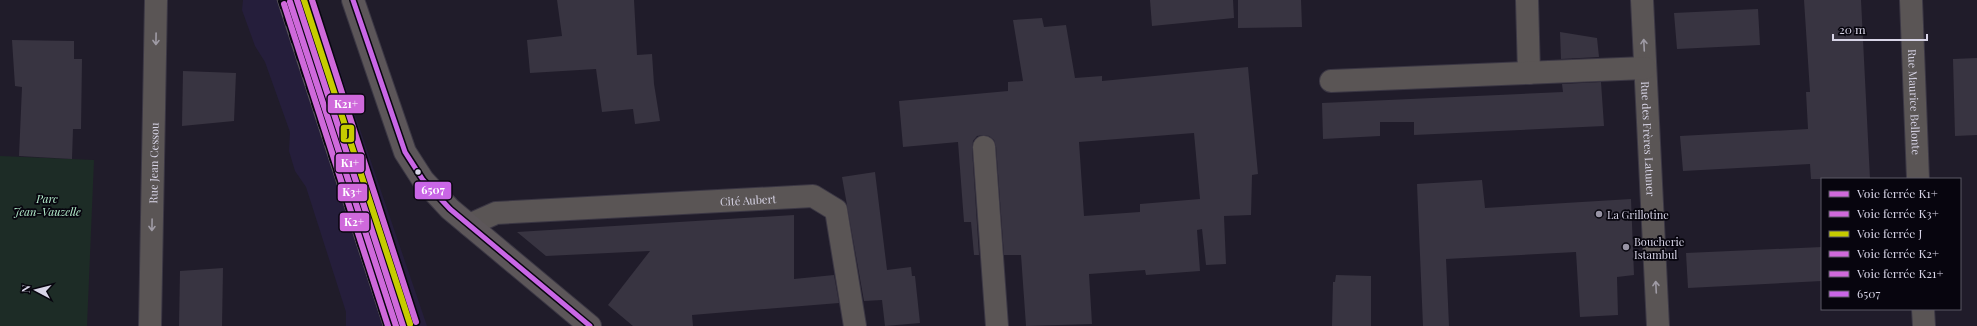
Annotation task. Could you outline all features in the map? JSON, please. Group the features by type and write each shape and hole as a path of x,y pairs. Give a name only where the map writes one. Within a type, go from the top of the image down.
{"main road":[{"path":"353,0 405,152 423,180 450,210 469,224 590,326"}],"street":[{"name":"Rue Jean Cessou","path":"150,326 156,0"},
{"path":"1528,0 1529,73"},
{"name":"Rue des Frères Latuner","path":"1642,0 1658,326"},
{"name":"Rue Maurice Bellonte","path":"1911,0 1918,178"},
{"path":"1330,81 1645,68"},
{"path":"984,147 998,326"},
{"name":"Cité Aubert","path":"469,224 496,213 813,196 836,210 855,326"},
{"path":"1923,310 1924,326"}],"shaded area":[{"path":"243,0 316,0 427,326 346,326 346,312 306,187 295,171 289,151 290,132 265,62 255,46 242,10"}],"green space":[{"name":"Parc Jean-Vauzelle","path":"0,156 94,160 87,326 0,326"}],"building":[{"path":"557,0 634,0 637,55 652,54 654,84 660,121 635,124 633,109 602,112 596,69 530,73 527,40 562,36"},
{"path":"1150,0 1233,0 1234,18 1152,26"},
{"path":"1238,0 1301,0 1302,27 1238,28"},
{"path":"1804,0 1861,0 1870,178 1811,179 1810,164 1683,171 1680,136 1808,129 1806,92 1810,92"},
{"path":"1758,9 1760,45 1677,49 1674,13"},
{"path":"1042,18 1044,27 1066,25 1075,78 1102,76 1102,81 1248,67 1258,174 1252,175 1251,215 1224,216 1226,264 1206,265 1202,229 1197,230 1200,271 1146,275 1145,270 1089,274 1092,324 1026,326 1021,255 1004,255 996,146 994,140 989,136 983,135 977,136 973,141 972,148 979,255 974,255 971,222 964,222 958,142 903,147 899,101 1008,91 1008,82 1023,81 1013,20","holes":["1194,133 1200,199 1140,204 1140,212 1084,216 1079,142"]},
{"path":"1560,32 1597,38 1599,57 1561,59"},
{"path":"12,40 74,41 74,59 82,59 81,129 73,129 72,159 19,156 22,87 15,86"},
{"path":"1977,58 1977,135 1955,136 1953,59"},
{"path":"183,71 236,73 234,121 182,126"},
{"path":"1601,82 1604,126 1414,135 1414,122 1380,122 1380,136 1323,139 1322,103 1563,92 1562,84"},
{"path":"875,172 887,270 911,267 912,276 915,276 920,323 885,326 882,300 864,301 842,177"},
{"path":"1482,180 1485,208 1631,199 1634,275 1617,277 1618,315 1580,317 1576,252 1446,259 1449,326 1423,326 1417,184"},
{"path":"794,215 794,279 834,275 839,303 692,315 693,326 633,326 608,305 650,251 546,256 517,232"},
{"path":"1821,247 1821,281 1688,288 1686,253"},
{"path":"223,268 222,326 179,326 180,271"},
{"path":"1336,275 1371,276 1371,326 1332,326 1333,282 1335,282"}],"railway":[{"path":"279,0 385,326"}],"rail line":[{"name":"K1+","path":"297,0 403,326"},
{"name":"J","path":"304,0 410,324"},
{"name":"K21+","path":"312,0 416,322"},
{"name":"K3+","path":"290,2 396,326"},
{"name":"K2+","path":"284,4 388,326"}],"transit line":[{"name":"6507","path":"353,0 405,152 423,180 450,209 590,326"}],"place":[{"name":"La Grillotine","path":"1599,214"},
{"name":"Boucherie Istambul","path":"1626,247"}]}
